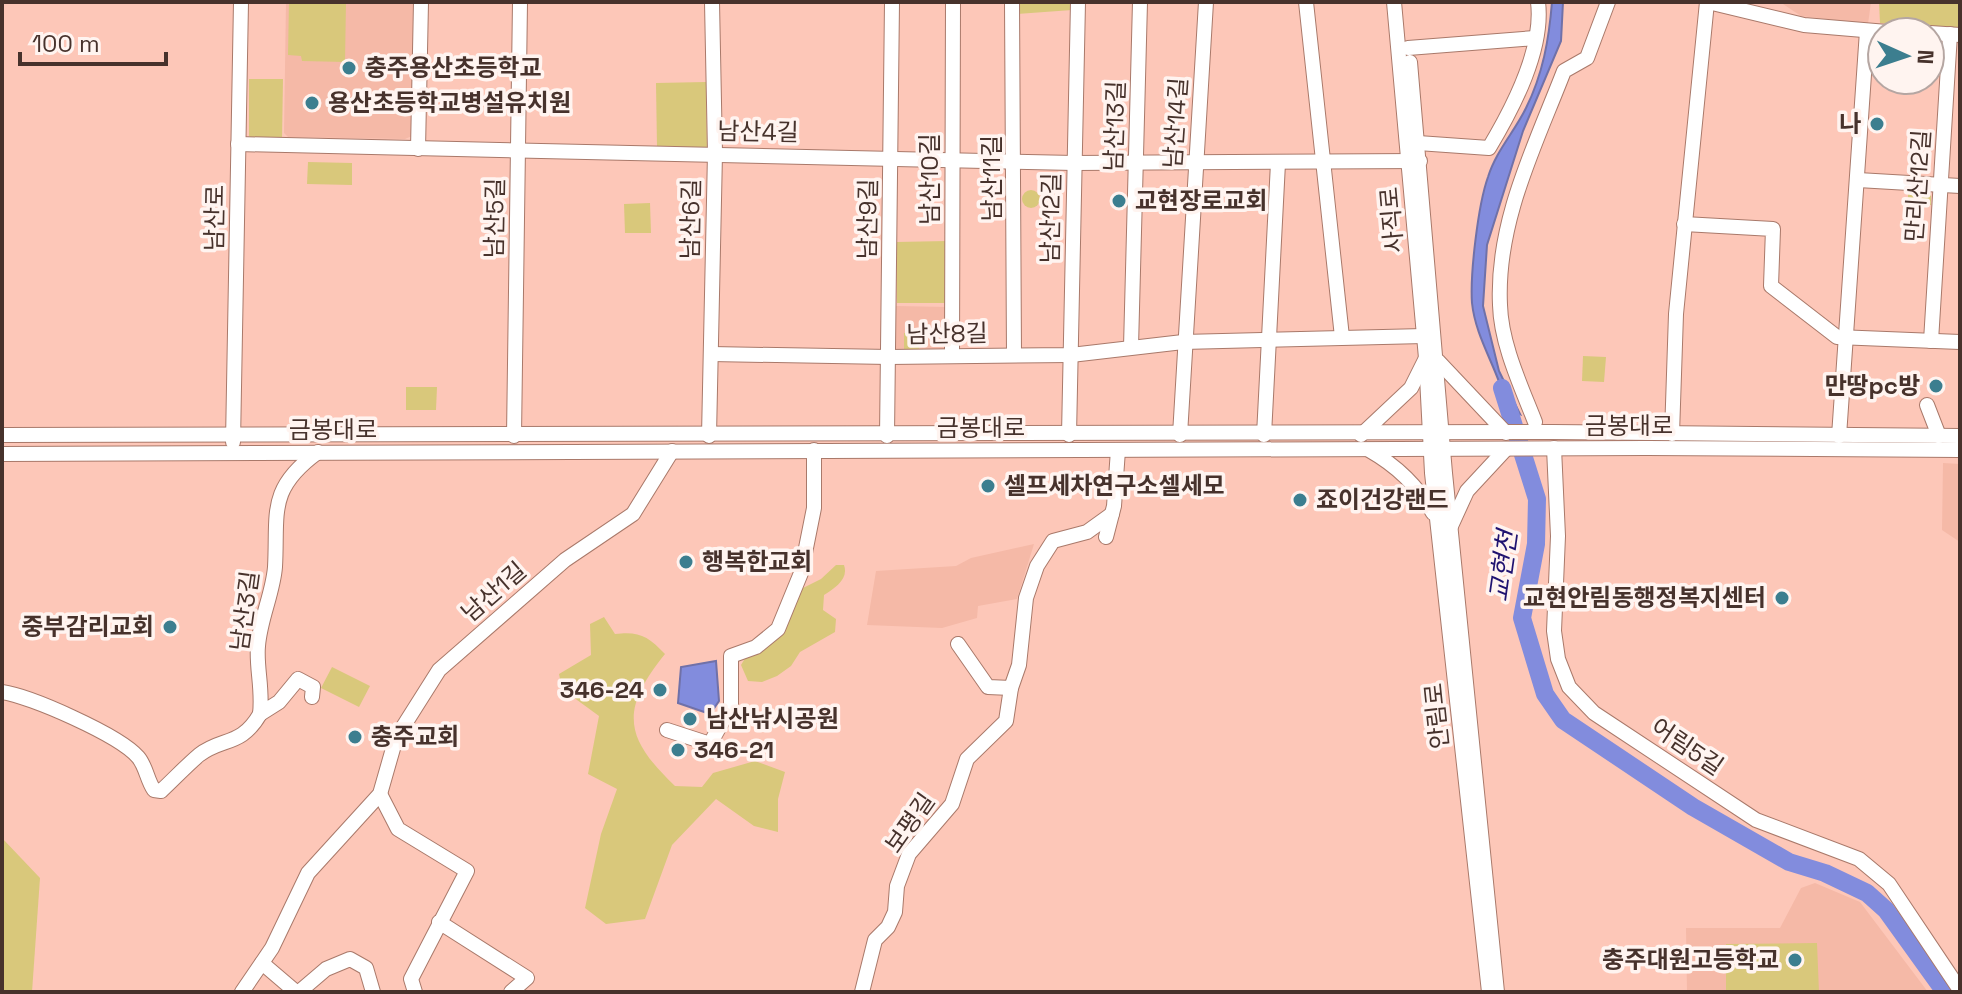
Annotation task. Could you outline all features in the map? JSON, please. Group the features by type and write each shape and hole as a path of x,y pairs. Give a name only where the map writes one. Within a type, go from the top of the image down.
{"street":[{"name":"남산로","path":"233,452 241,2"},
{"path":"418,149 421,2"},
{"name":"남산5길","path":"514,436 520,2"},
{"name":"남산6길","path":"709,436 715,153 712,2"},
{"name":"남산9길","path":"887,436 892,2"},
{"name":"남산10길","path":"952,355 953,2"},
{"name":"남산11길","path":"1012,2 1014,354"},
{"name":"남산12길","path":"1069,435 1078,2"},
{"name":"남산13길","path":"1131,347 1140,2"},
{"name":"남산14길","path":"1180,435 1183,342 1206,2"},
{"path":"1306,2 1342,337"},
{"name":"사직로","path":"1394,2 1414,162 1436,434"},
{"name":"사직로","path":"1403,2 1418,143 1414,162 1424,336 1432,358"},
{"path":"1418,143 1489,148 1517,102 1540,18 1538,2"},
{"path":"1535,422 1515,369 1500,306 1507,218 1564,71 1587,58 1608,2"},
{"path":"1672,434 1672,372 1684,224 1708,2 1804,25 1866,31"},
{"name":"만리산12길","path":"1931,341 1955,34"},
{"path":"1408,48 1535,38"},
{"path":"1839,436 1866,48"},
{"name":"남산4길","path":"238,144 1074,163 1414,162"},
{"path":"1264,435 1278,163"},
{"path":"1858,180 1960,186"},
{"path":"1684,224 1773,229 1771,286 1837,337 1960,342"},
{"path":"1183,342 1424,336"},
{"name":"남산8길","path":"711,354 889,357 1071,355 1183,342"},
{"path":"1361,435 1411,388 1432,358 1506,433"},
{"path":"1927,405 1939,436"},
{"name":"금봉대로","path":"2,435 887,436 1553,432 1960,436"},
{"name":"안림로","path":"1436,434 1497,992"},
{"name":"금봉대로","path":"2,454 1554,448 1960,450"},
{"name":"어림5길","path":"1554,448 1558,536 1554,631 1558,659 1569,687 1594,713 1756,820 1859,859 1889,884 1960,990"},
{"path":"1369,450 1395,465 1444,524 1467,491 1506,449"},
{"path":"667,730 710,744 731,706 731,656 756,647 778,629 807,555 814,508 814,450"},
{"path":"1106,537 1112,514 1118,450"},
{"name":"남산1길","path":"245,991 308,873 380,794 396,738 439,670 565,560 633,514 672,451"},
{"name":"남산3길","path":"260,714 263,687 257,647 275,568 273,513 278,497 305,461 318,452"},
{"name":"보평길","path":"862,992 875,940 888,927 895,912 897,886 909,854 952,804 967,759 1006,721 1011,688 1019,665 1026,598 1037,566 1053,541 1087,532 1112,514"},
{"name":"안림로","path":"1444,524 1489,992"},
{"path":"958,644 988,687 1011,688"},
{"path":"2,692 69,717 119,742 140,759 154,790 161,791 200,754 240,737 253,727 260,714 279,702 298,679 313,687 312,697"},
{"path":"380,794 398,829 467,871 411,979 415,992"},
{"path":"439,922 527,978 511,992"},
{"path":"262,963 298,992 326,969 350,959 366,968 373,992"}],"shaded area":[{"name":"충주용산초등학교","path":"286,2 413,2 412,136 405,139 288,137 284,133"},
{"path":"289,2 346,2 345,62 302,61 301,56 288,55"},
{"path":"1017,2 1072,2 1072,10 1017,14"},
{"path":"1780,2 1871,2 1866,24 1801,16"},
{"path":"1879,2 1960,2 1960,28 1946,27 1946,16 1880,16"},
{"path":"249,79 283,79 282,140 252,139 249,136"},
{"path":"706,82 707,148 657,148 656,83"},
{"path":"308,162 352,163 352,185 307,184"},
{"path":"1031,190 1040,199 1031,208 1022,199"},
{"path":"1908,191 1926,191 1931,196 1931,205 1908,205"},
{"path":"650,203 651,233 625,233 624,204"},
{"path":"947,241 947,303 897,303 896,242"},
{"path":"896,306 948,307 947,353 895,353"},
{"path":"904,333 920,333 919,350 904,350"},
{"path":"1583,356 1606,357 1604,382 1582,381"},
{"path":"406,387 437,387 436,410 406,410"},
{"path":"1943,463 1960,464 1960,542 1942,530"},
{"path":"1034,544 1017,599 978,606 977,618 942,628 867,625 876,571 956,566 971,558"},
{"path":"836,565 844,565 845,575 824,595 823,610 836,619 835,632 800,652 791,666 777,676 762,682 748,681 741,665 747,655 761,650 799,590 821,579"},
{"path":"604,617 615,634 643,636 665,654 640,692 634,723 646,753 675,786 702,787 713,773 755,761 785,772 778,799 778,832 754,826 716,799 672,845 645,919 606,924 585,908 601,834 617,789 588,774 599,716 562,689 559,674 591,655 590,624"},
{"path":"332,667 370,686 359,707 321,688"},
{"path":"2,838 40,878 32,992 2,992"},
{"name":"충주대원고등학교","path":"1815,883 1860,902 1928,992 1687,992 1686,928 1780,928 1801,888"},
{"path":"1817,943 1819,992 1726,992 1726,944"}],"water":[{"path":"1552,2 1563,2 1561,41 1523,131 1487,245 1483,306 1499,371 1520,414 1506,407 1474,317 1474,258 1488,177 1537,82 1547,43"},
{"name":"남산낚시공원","path":"716,661 719,701 710,714 678,703 681,667"}],"waterway":[{"name":"교현천","path":"1502,388 1537,499 1536,544 1522,618 1545,694 1563,720 1693,807 1789,862 1825,873 1867,893 1886,910 1945,992"}],"place":[{"name":"충주용산초등학교","path":"349,68"},
{"name":"용산초등학교병설유치원","path":"312,103"},
{"name":"나","path":"1877,124"},
{"name":"교현장로교회","path":"1119,201"},
{"name":"만땅pc방","path":"1936,386"},
{"name":"셀프세차연구소셀세모","path":"988,486"},
{"name":"죠이건강랜드","path":"1300,500"},
{"name":"행복한교회","path":"686,562"},
{"name":"교현안림동행정복지센터","path":"1782,598"},
{"name":"중부감리교회","path":"170,627"},
{"name":"346-24","path":"660,690"},
{"name":"남산낚시공원","path":"690,719"},
{"name":"충주교회","path":"355,737"},
{"name":"346-21","path":"678,750"},
{"name":"충주대원고등학교","path":"1795,960"}]}
